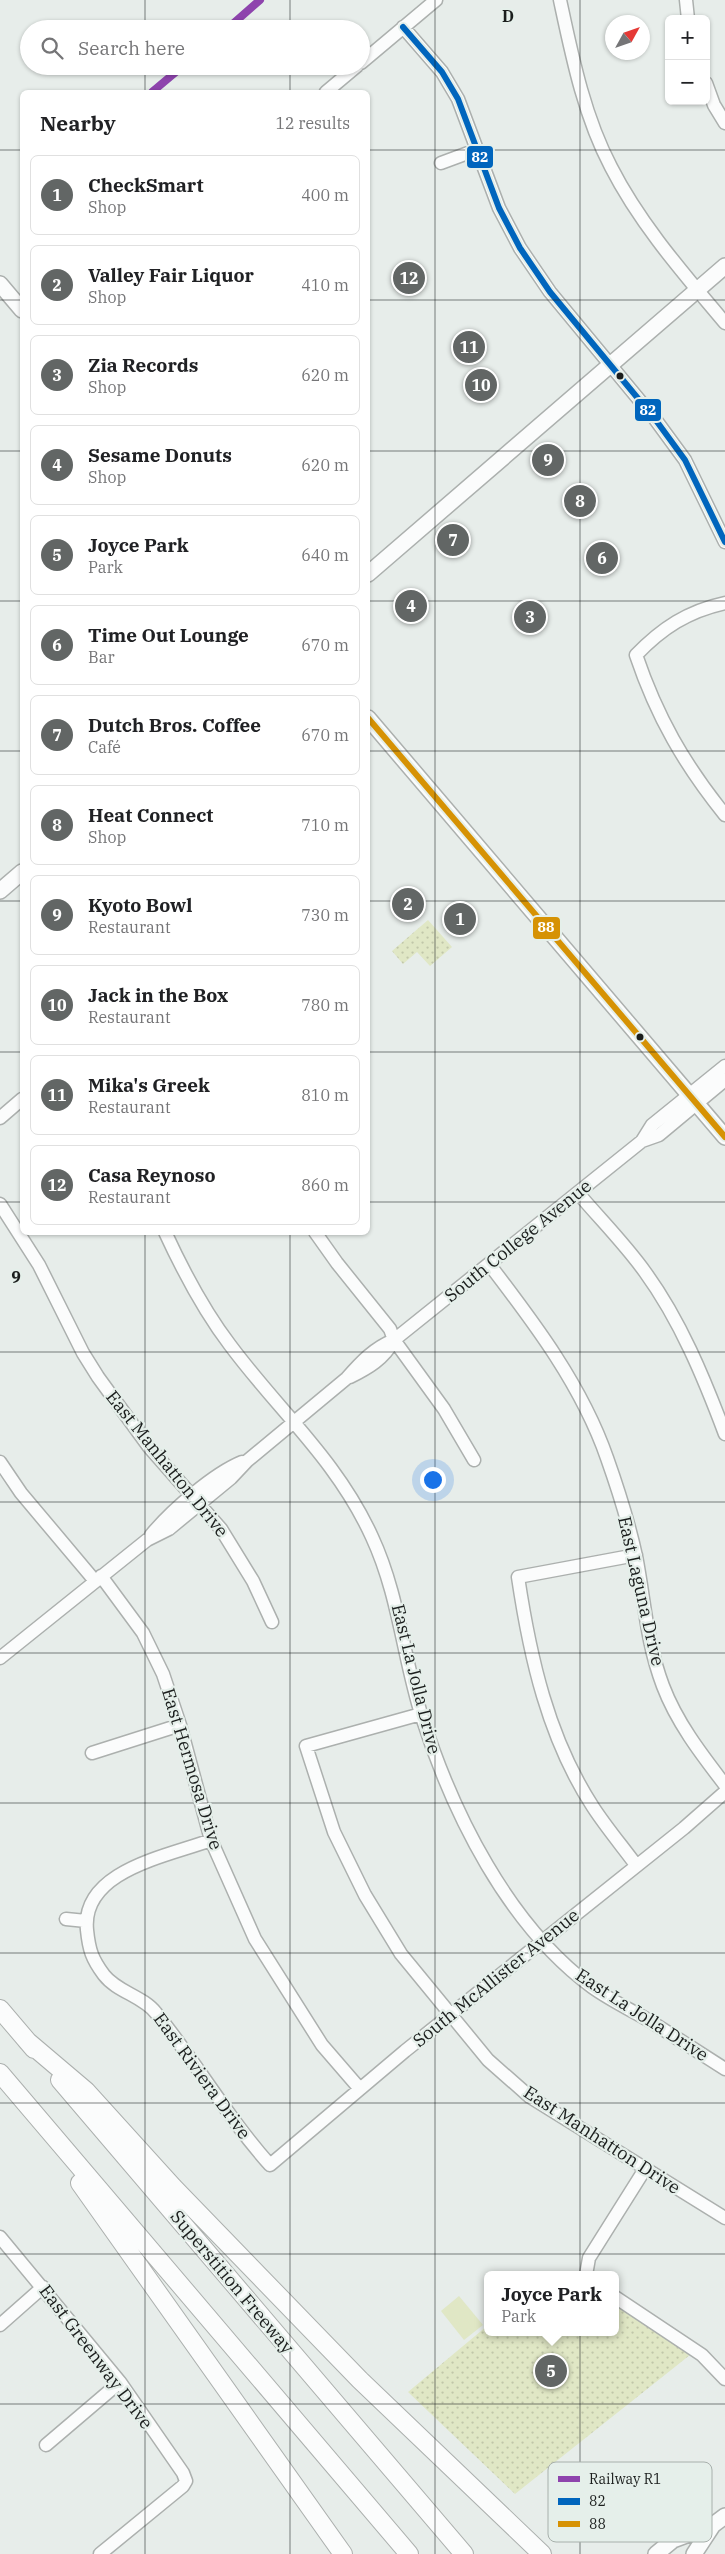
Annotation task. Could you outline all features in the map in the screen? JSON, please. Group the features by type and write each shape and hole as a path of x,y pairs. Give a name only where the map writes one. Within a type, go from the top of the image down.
{"highway":[{"name":"Superstition Freeway","path":"0,2009 464,2554"},
{"path":"27,2041 86,2091 173,2187 360,2380 542,2554"},
{"path":"0,2072 409,2554"},
{"path":"12,2087 343,2554"}],"main road":[{"path":"370,572 725,266"},
{"path":"0,284 20,308"},
{"path":"370,720 725,1137"},
{"path":"0,891 20,874"},
{"path":"656,2554 671,2542"},
{"path":"694,2554 703,2542"}],"street":[{"path":"370,54 436,0"},
{"path":"560,0 587,108 610,166 638,214 725,322"},
{"path":"686,0 688,15"},
{"path":"403,27 442,72 454,92 499,208 520,248 550,292 686,460 725,542"},
{"path":"328,90 346,75"},
{"path":"710,94 714,105 725,123"},
{"path":"442,163 476,150"},
{"path":"725,602 690,614 657,633 636,655 650,696 670,738 696,778 725,815"},
{"name":"South College Avenue","path":"693,1099 725,1066"},
{"name":"South College Avenue","path":"0,1658 148,1540 164,1520 195,1501 226,1469 247,1460 347,1378 367,1369 387,1352 394,1340 642,1141 652,1125 725,1080"},
{"path":"0,1118 20,1101"},
{"path":"578,1193 645,1272 683,1338 708,1388 725,1434"},
{"name":"East Manhatton Drive","path":"0,1204 38,1265 83,1353 98,1377 149,1447 221,1529 253,1580 272,1622"},
{"name":"East La Jolla Drive","path":"166,1235 182,1267 229,1344 332,1466 372,1536 395,1598 421,1714 440,1771 467,1830 502,1890 564,1964 593,1988 725,2069"},
{"path":"317,1235 337,1264 390,1328 394,1340 444,1409 474,1460"},
{"name":"East Laguna Drive","path":"489,1264 545,1338 583,1404 607,1457 636,1555 647,1632 663,1687 692,1742 725,1786"},
{"name":"East Hermosa Drive","path":"0,1462 37,1512 98,1579 143,1633 163,1674 180,1725 211,1840 255,1939 322,2045 360,2089"},
{"path":"636,1555 518,1577 525,1625 540,1689 561,1747 593,1806 636,1865"},
{"name":"East Manhatton Drive","path":"421,1714 306,1746 334,1832 365,1895 401,1954 488,2060 530,2097 725,2218"},
{"path":"92,1753 180,1725"},
{"name":"South McAllister Avenue","path":"270,2165 450,2015 684,1828 725,1792"},
{"path":"66,1919 86,1920 92,1902 108,1882 131,1868 211,1840"},
{"name":"East Riviera Drive","path":"86,1920 89,1953 105,1977 153,2009 175,2036 222,2106 270,2165"},
{"path":"587,2271 589,2258 645,2169"},
{"name":"East Greenway Drive","path":"0,2236 120,2382 183,2473 186,2481 183,2486 100,2554"},
{"path":"0,2324 43,2287"},
{"path":"619,2300 702,2355 725,2379"},
{"path":"46,2445 120,2382"}],"green space":[{"path":"428,920 452,947 430,966 417,952 403,964 392,951"},
{"path":"459,2296 483,2325 464,2340 441,2311"},
{"path":"619,2300 695,2351 555,2462 548,2462 548,2468 515,2494 408,2392 484,2329 484,2336 619,2336"}],"rail line":[{"name":"R1","path":"237,20 260,0"},
{"name":"R1","path":"154,90 172,75"}],"transit line":[{"name":"82","path":"403,27 442,72 458,99 499,208 520,248 550,292 655,419 685,460 725,542"},
{"name":"88","path":"370,720 725,1137"}],"place":[{"name":"Casa Reynoso","path":"409,278"},
{"name":"Mika's Greek","path":"469,347"},
{"name":"Jack in the Box","path":"481,385"},
{"name":"Kyoto Bowl","path":"548,460"},
{"name":"Heat Connect","path":"580,501"},
{"name":"Dutch Bros. Coffee","path":"453,540"},
{"name":"Time Out Lounge","path":"602,558"},
{"name":"Sesame Donuts","path":"411,606"},
{"name":"Zia Records","path":"530,617"},
{"name":"Valley Fair Liquor","path":"408,904"},
{"name":"CheckSmart","path":"460,919"},
{"name":"Joyce Park","path":"551,2371"}]}
